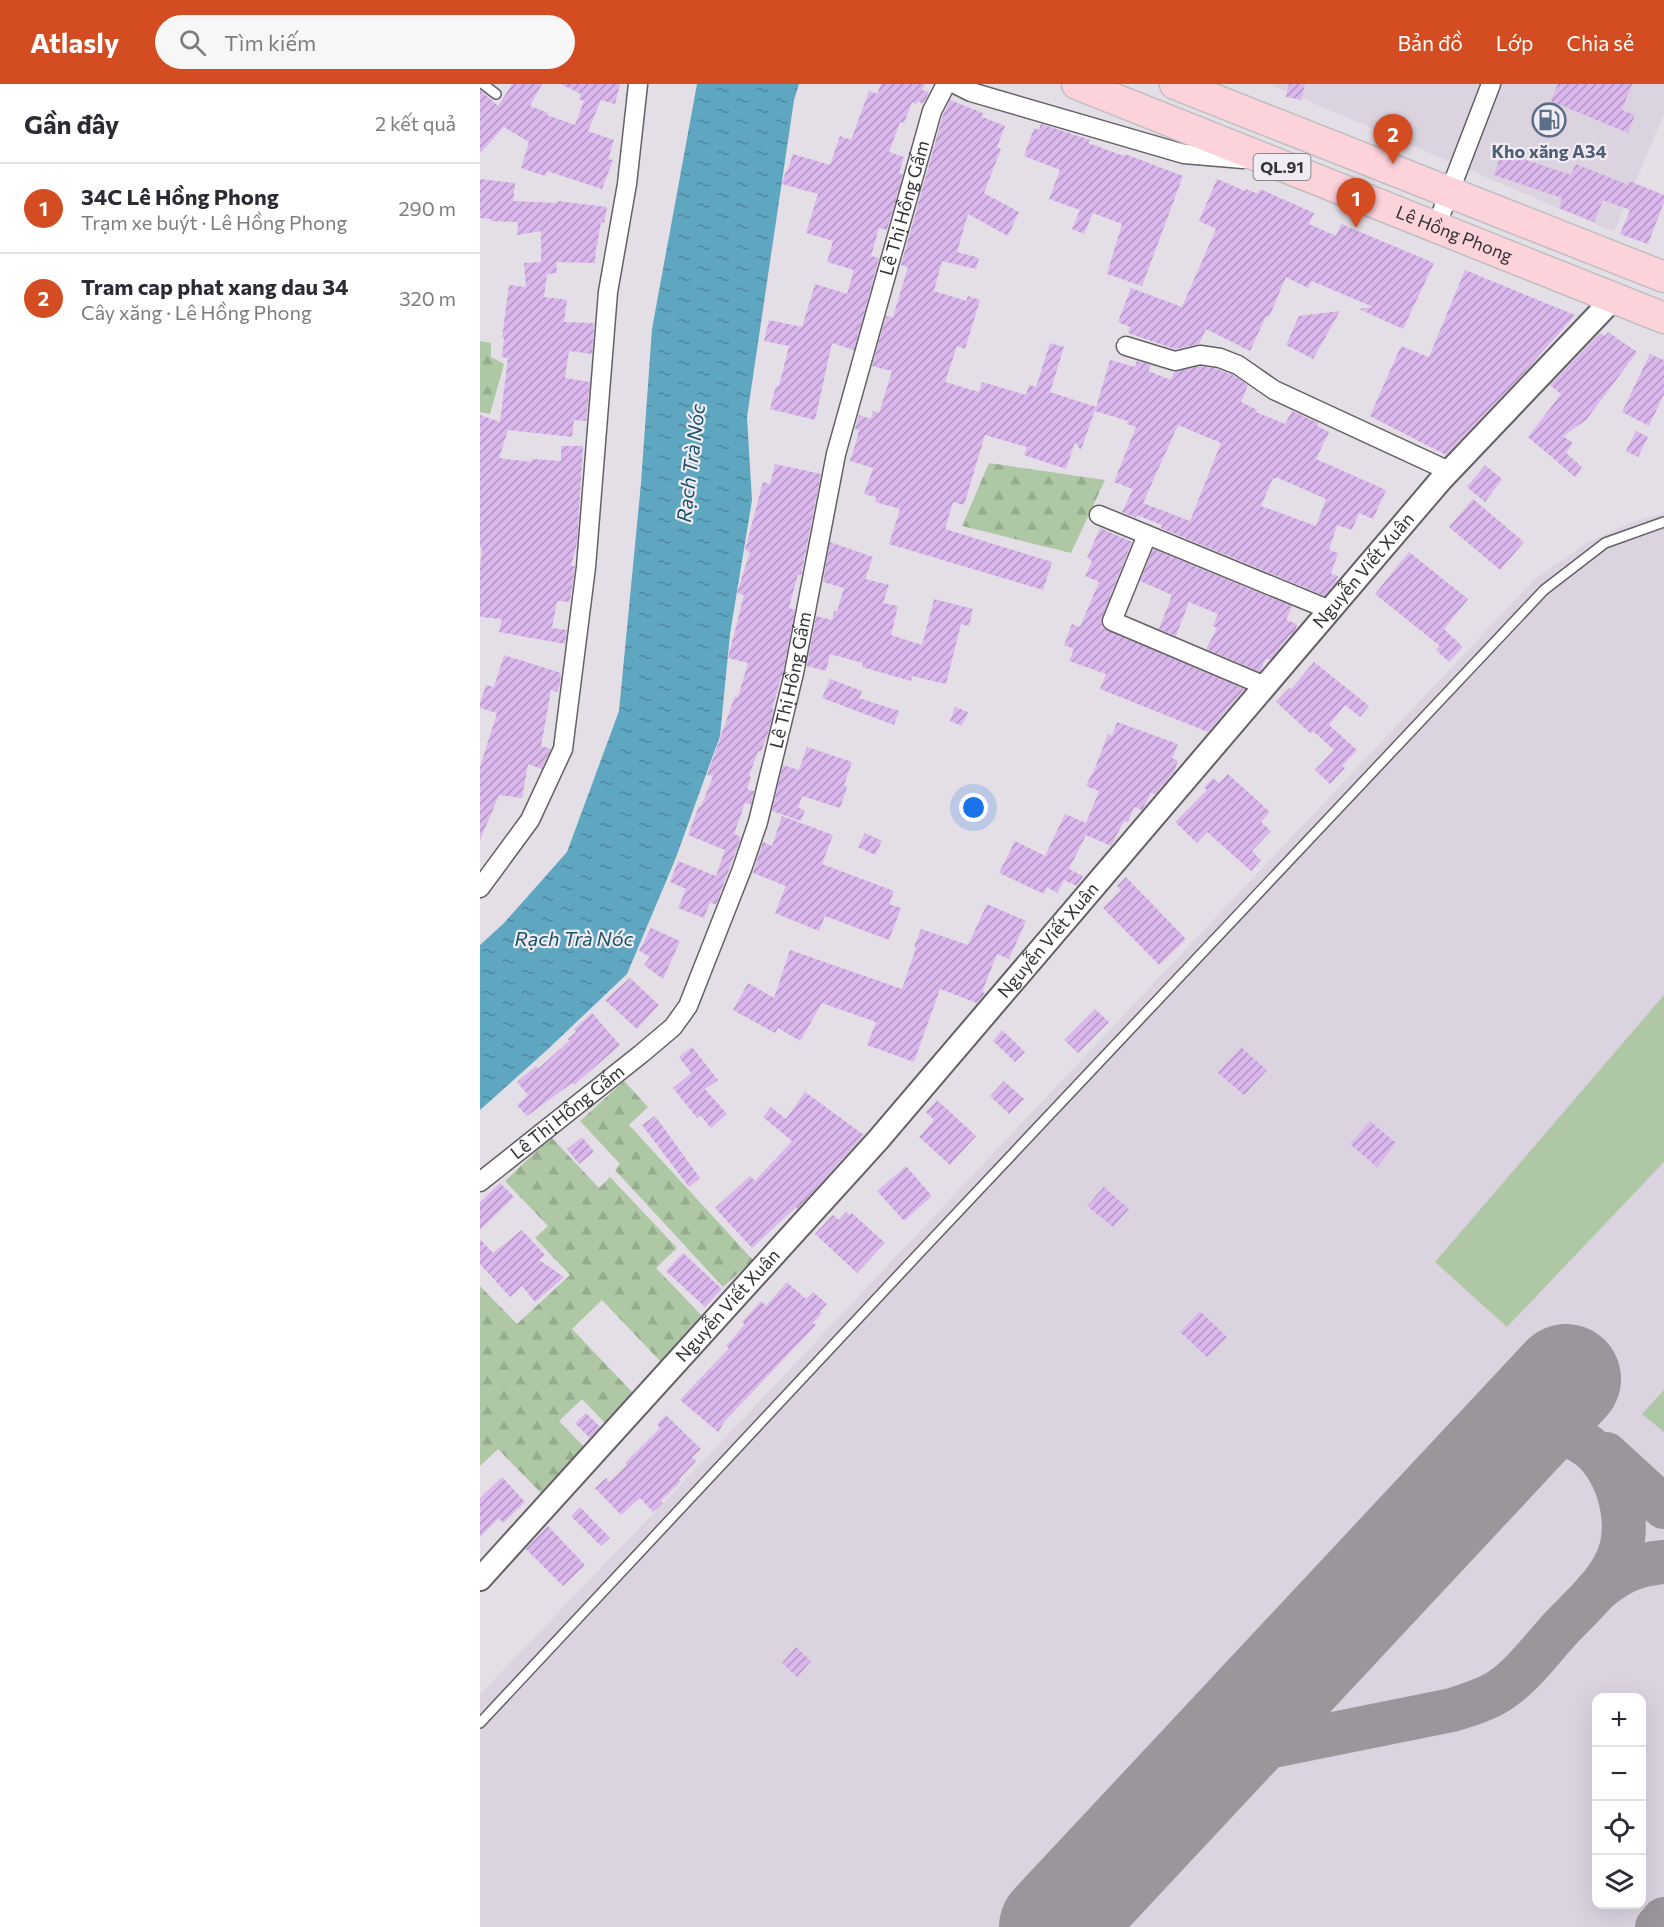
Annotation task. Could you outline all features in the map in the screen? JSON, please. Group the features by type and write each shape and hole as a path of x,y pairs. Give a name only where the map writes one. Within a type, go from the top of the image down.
{"highway":[{"name":"Lê Hồng Phong","path":"1077,84 1614,298 1662,311"},
{"name":"Lê Hồng Phong","path":"1178,84 1664,278"}],"street":[{"path":"480,888 530,820 563,749 586,567 608,292 627,184 638,84"},
{"name":"Lê Thị Hồng Gấm","path":"480,1182 650,1047 673,1027 688,1006 758,822 794,673 836,454 932,111 946,84"},
{"path":"956,84 971,92 1184,154 1266,160"},
{"path":"1436,227 1491,84"},
{"name":"Nguyễn Viết Xuân","path":"480,1579 878,1140 1449,471 1614,298"},
{"path":"1126,346 1174,361 1200,355 1220,357 1238,365 1274,390 1449,471"},
{"path":"1099,515 1330,610"},
{"path":"1147,535 1112,621 1265,686"}],"lane":[{"path":"483,84 496,94"},
{"path":"480,1723 915,1257 1544,590 1605,543 1664,522"}],"shaded area":[{"path":"1268,84 1664,84 1664,114 1614,232"},
{"path":"1664,513 1664,1927 480,1927 480,1694 671,1495 1535,579 1588,542 1635,521"}],"green space":[{"path":"480,341 491,343 491,357 504,364 490,414 480,412"},
{"path":"989,463 1105,480 1071,553 962,526"},
{"path":"1664,995 1664,1162 1507,1327 1435,1262"},
{"path":"624,1081 648,1107 629,1125 753,1260 723,1287 615,1170 620,1164 580,1121"},
{"path":"551,1137 599,1188 610,1177 677,1248 656,1268 705,1319 661,1362 602,1300 572,1329 635,1395 605,1423 582,1399 559,1421 587,1450 541,1493 498,1449 480,1466 480,1286 517,1324 570,1275 535,1238 548,1226 505,1181"},
{"path":"1664,1390 1664,1432 1642,1414"}],"water":[{"name":"Rạch Trà Nóc","path":"697,84 799,84 794,100 747,417 752,500 730,634 720,736 675,860 627,974 480,1110 480,945 503,924 567,852 619,711 641,483 652,329"}],"building":[{"path":"512,84 542,84 530,106 575,125 584,101 579,99 581,94 561,84 620,84 615,104 601,100 588,131 614,140 608,159 613,160 602,189 547,171 545,176 521,168 529,142 504,127 480,153 480,90 498,106"},
{"path":"881,84 925,84 922,90 929,92 923,104 918,101 916,104 912,102 904,123 900,122 889,152 904,157 899,173 903,175 887,230 879,228 871,256 879,258 854,350 832,343 815,420 770,409 776,386 779,386 789,346 764,341 769,320 802,327 815,284 847,294 854,270 827,262 833,241 806,233 818,194 782,184 786,171 793,154 830,165 840,136 851,140 869,91 877,94"},
{"path":"1289,84 1305,84 1301,100 1286,97"},
{"path":"1558,84 1632,84 1622,110 1635,115 1628,133 1551,101"},
{"path":"950,100 983,113 982,117 1005,126 997,147 1001,149 984,193 1019,212 1008,236 968,214 957,252 979,258 976,269 942,261 934,291 966,301 968,296 980,300 965,349 957,346 945,382 979,392 982,382 1026,395 1029,385 1036,387 1050,343 1064,347 1050,392 1096,407 1081,450 1075,442 1066,469 1024,455 1027,447 985,435 964,505 953,502 945,529 1052,562 1043,590 889,544 900,509 875,502 876,497 864,494 873,468 850,461 859,430 855,429 859,415 871,419 873,411 879,413 892,371 872,366 886,316 893,317 908,267 901,265 943,115"},
{"path":"1041,124 1090,140 1088,143 1183,176 1142,286 1107,274 1122,224 1093,213 1084,234 1072,229 1080,210 1049,199 1060,170 1024,156 1034,128 1039,130"},
{"path":"1502,152 1571,175 1576,164 1628,185 1629,181 1664,195 1664,202 1648,244 1620,234 1630,210 1603,200 1594,222 1559,208 1562,198 1494,175"},
{"path":"480,179 515,183 513,201 557,203 557,201 607,207 604,223 601,222 595,263 556,262 557,273 547,274 544,297 567,300 564,322 594,323 592,354 569,351 565,378 590,382 586,421 574,420 572,437 508,430 499,458 531,462 532,459 561,461 561,446 583,446 577,543 571,566 575,566 570,602 557,601 552,628 567,630 565,644 499,632 502,619 480,617 482,548 480,547 480,415 500,422 508,358 502,357 504,338 502,338 509,285 526,287 524,263 541,262 541,231 517,235 517,222 491,221 491,219 480,218"},
{"path":"1217,179 1245,191 1246,189 1258,194 1260,189 1314,213 1309,224 1336,236 1341,224 1434,263 1403,329 1359,309 1373,307 1312,281 1308,288 1286,277 1269,317 1266,316 1250,351 1206,329 1199,344 1175,349 1128,333 1130,327 1118,322 1131,288 1182,307 1216,229 1199,221"},
{"path":"1465,270 1575,315 1446,455 1370,416 1401,346 1429,357"},
{"path":"1340,311 1313,359 1286,345 1299,316"},
{"path":"1608,332 1637,352 1586,420 1563,436 1573,443 1566,453 1582,467 1575,477 1528,437 1561,394 1550,385 1600,333 1605,336"},
{"path":"1650,354 1664,360 1664,394 1649,426 1622,412"},
{"path":"1110,360 1135,367 1137,361 1151,365 1148,371 1171,380 1174,372 1200,366 1217,369 1233,375 1248,385 1241,402 1257,410 1256,412 1285,424 1292,411 1318,423 1317,426 1329,432 1316,459 1386,490 1373,519 1359,513 1352,530 1337,525 1329,550 1338,553 1331,574 1338,576 1325,596 1161,528 1162,525 1122,512 1133,489 1114,482 1136,427 1127,424 1128,421 1095,411","holes":["1178,425 1221,443 1190,521 1143,503","1276,477 1326,499 1316,526 1261,506 1273,478"]},
{"path":"1636,431 1648,437 1638,457 1626,451"},
{"path":"775,464 821,474 801,575 798,574 789,608 795,610 784,668 772,709 774,710 761,752 758,751 749,776 751,777 747,789 754,791 751,804 745,803 734,834 741,837 716,905 710,902 704,918 678,908 686,889 670,882 678,861 716,876 725,850 688,835 713,776 707,775 735,696 738,697 748,663 728,658 744,595 737,593 750,552 745,550 763,482 770,484"},
{"path":"1485,465 1502,479 1485,502 1467,487"},
{"path":"1473,499 1524,542 1500,570 1449,527"},
{"path":"1100,528 1132,542 1102,617 1103,628 1244,689 1208,732 1100,689 1106,674 1069,661 1074,649 1064,645 1072,624 1080,627 1099,582 1085,576 1092,561 1087,558"},
{"path":"830,542 873,557 865,579 889,585 883,603 898,606 891,635 922,645 934,599 973,609 969,626 961,624 946,684 912,676 911,681 862,667 863,663 830,654 826,671 807,666 816,616 832,620 834,611 837,612 844,588 823,582"},
{"path":"1153,549 1292,606 1286,620 1297,624 1295,631 1289,635 1270,660 1266,658 1260,672 1206,649 1217,628 1213,626 1218,614 1189,602 1176,636 1159,629 1172,595 1140,581"},
{"path":"1409,552 1468,599 1444,629 1463,647 1449,662 1436,650 1440,646 1375,594"},
{"path":"504,655 561,673 560,684 557,692 551,690 541,746 551,749 542,769 528,764 522,798 499,795 480,840 480,767 497,713 480,708 480,703 486,685 494,687"},
{"path":"1314,662 1369,706 1360,717 1345,705 1329,725 1357,750 1330,784 1315,770 1334,750 1313,731 1311,734 1276,702 1289,688 1291,689"},
{"path":"830,679 862,691 859,698 899,711 894,725 822,698"},
{"path":"955,707 968,712 962,726 950,721"},
{"path":"1117,722 1178,744 1172,758 1178,761 1174,772 1155,794 1151,793 1142,810 1134,807 1128,822 1124,821 1111,846 1086,835 1069,869 1083,876 1077,886 1064,880 1057,893 1047,887 1044,894 999,873 1015,841 1045,856 1065,814 1086,823 1099,791 1086,786 1108,734 1112,736"},
{"path":"807,747 852,762 844,785 847,787 840,808 802,796 798,808 805,810 801,821 772,811 783,765 799,770"},
{"path":"1228,774 1270,812 1261,822 1271,831 1252,851 1261,860 1251,871 1207,832 1197,843 1175,822 1207,790 1204,787 1213,778 1219,783"},
{"path":"782,816 833,835 822,864 894,891 889,904 901,908 889,940 825,916 819,931 775,913 786,886 753,873 763,842 772,846"},
{"path":"865,833 882,841 875,855 858,847"},
{"path":"1126,877 1186,939 1159,965 1103,908 1121,890 1117,886"},
{"path":"987,904 1026,921 1009,959 997,954 982,992 985,993 977,1003 940,989 914,1062 867,1045 876,1022 822,1003 800,1041 778,1028 775,1033 733,1010 748,983 774,998 790,950 902,989 921,929 968,945"},
{"path":"651,928 680,941 663,979 644,965 650,957 639,951"},
{"path":"630,978 659,1005 637,1029 605,1000"},
{"path":"1095,1009 1109,1022 1078,1053 1064,1040"},
{"path":"592,1013 620,1045 574,1085 572,1083 527,1116 517,1105 528,1095 517,1082 536,1066 538,1069 569,1041 568,1039 576,1032 574,1029"},
{"path":"1002,1030 1025,1052 1015,1062 993,1041"},
{"path":"692,1047 718,1080 705,1089 727,1114 711,1128 700,1115 697,1118 673,1088 691,1073 679,1057"},
{"path":"1241,1047 1267,1070 1244,1095 1218,1073"},
{"path":"1004,1081 1024,1099 1009,1114 990,1096"},
{"path":"805,1092 864,1135 797,1209 796,1207 752,1248 715,1208 750,1176 755,1181 792,1141 763,1117 771,1107 786,1119"},
{"path":"937,1100 976,1136 950,1165 919,1137 934,1120 926,1112"},
{"path":"655,1116 700,1178 689,1187 642,1125"},
{"path":"1370,1121 1396,1143 1377,1167 1350,1144"},
{"path":"582,1137 594,1152 579,1164 567,1149"},
{"path":"906,1166 932,1196 904,1221 877,1191"},
{"path":"500,1183 514,1197 480,1230 480,1202"},
{"path":"1104,1187 1129,1209 1113,1227 1087,1206"},
{"path":"846,1212 850,1215 852,1213 885,1243 857,1273 815,1234 833,1215 839,1220"},
{"path":"522,1230 545,1255 539,1260 564,1277 535,1302 522,1286 510,1297 480,1264 480,1239 493,1253"},
{"path":"683,1253 722,1289 705,1307 666,1271"},
{"path":"787,1282 806,1299 813,1292 827,1304 813,1323 816,1325 725,1421 718,1432 680,1400 729,1348 726,1346 745,1324 742,1322 761,1301 766,1306"},
{"path":"1200,1311 1227,1337 1207,1357 1180,1332"},
{"path":"586,1413 600,1427 590,1438 575,1423"},
{"path":"666,1415 701,1449 692,1457 696,1461 679,1479 681,1481 661,1501 663,1503 653,1512 640,1498 621,1515 595,1488 606,1478 609,1482 627,1465 625,1463 660,1428 657,1424"},
{"path":"502,1477 525,1502 503,1523 499,1518 480,1537 480,1498"},
{"path":"580,1507 610,1538 601,1546 571,1516"},
{"path":"548,1526 585,1565 563,1586 526,1549"},
{"path":"796,1647 811,1661 797,1677 782,1663"}],"taxiway":[{"path":"1179,1793 1211,1765 1233,1754 1452,1710 1494,1694 1523,1670 1602,1585 1613,1568 1623,1539 1622,1508 1613,1478 1605,1465 1585,1444 1548,1427"},
{"path":"1606,1454 1664,1507"},
{"path":"1596,1591 1627,1570 1664,1562"},
{"path":"1657,1927 1664,1919"}],"runway":[{"path":"1054,1927 1566,1379"}],"place":[{"name":"Kho xăng A34","path":"1549,120"},
{"name":"Tram cap phat xang dau 34","path":"1393,164"},
{"name":"34C Lê Hồng Phong","path":"1356,228"}]}
